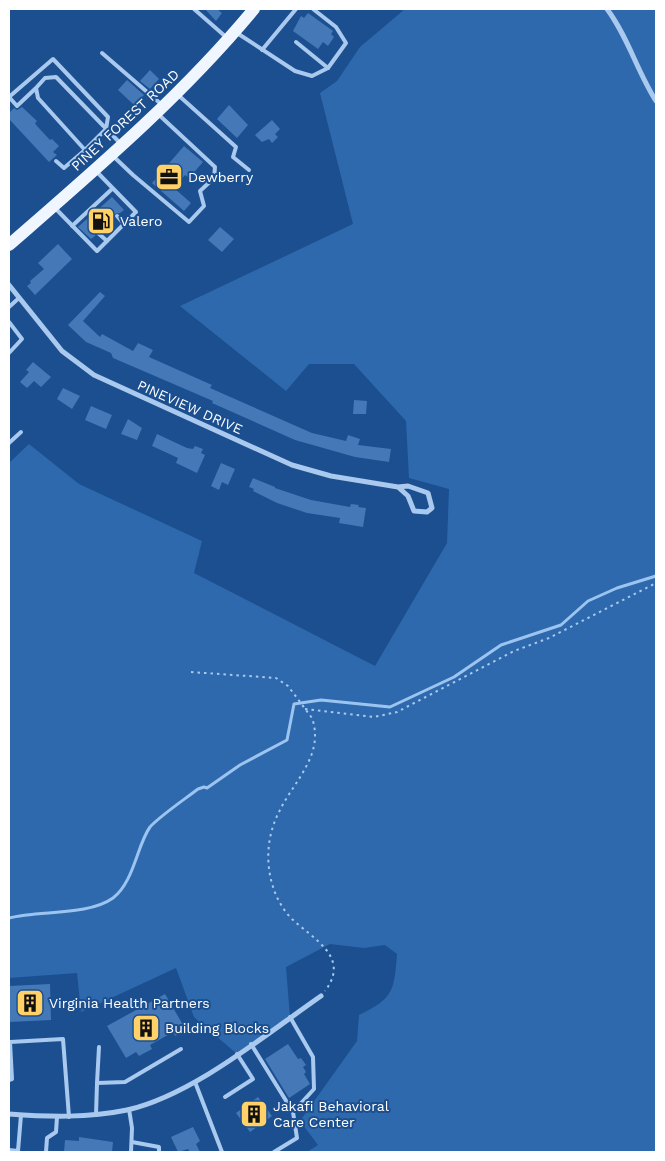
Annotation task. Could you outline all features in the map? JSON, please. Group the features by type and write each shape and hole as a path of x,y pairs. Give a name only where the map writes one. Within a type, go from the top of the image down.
{"main road":[{"name":"PINEY FOREST ROAD","path":"9,245 161,110 232,36 254,9"}],"street":[{"path":"607,9 619,26 642,78 656,101"},
{"name":"PINEVIEW DRIVE","path":"9,285 62,351 77,364 103,380 292,465 331,476 417,488 428,493 432,508 427,512 414,511 408,496 398,486"},
{"path":"9,1114 69,1117 96,1115 129,1109 195,1082 321,996"}],"lane":[{"path":"194,9 232,36 262,50 295,71 312,76 328,68 346,43 336,27 313,9"},
{"path":"262,50 296,9"},
{"path":"296,42 328,68"},
{"path":"102,53 216,167 214,178 200,190 204,206 189,222 111,154"},
{"path":"56,161 64,168 86,150 106,129 108,117 52,59 9,97 17,106 45,78 56,77 106,129 122,145"},
{"path":"36,88 38,98 86,150"},
{"path":"177,94 236,147 233,157 249,170"},
{"path":"53,206 97,252 136,212 94,170"},
{"path":"72,226 84,219 102,202 112,189"},
{"path":"117,216 124,224"},
{"path":"98,233 107,241"},
{"path":"9,307 19,298"},
{"path":"9,322 22,338 9,353"},
{"path":"9,443 21,432"},
{"path":"290,1017 314,1057 314,1089 293,1112"},
{"path":"9,1080 12,1080 10,1042 63,1039 69,1117"},
{"path":"251,1044 293,1112 297,1138 274,1152"},
{"path":"96,1115 99,1047"},
{"path":"98,1082 125,1082 181,1049"},
{"path":"225,1097 253,1079 237,1054"},
{"path":"195,1082 222,1152"},
{"path":"129,1109 132,1128 131,1152"},
{"path":"9,1150 18,1151 21,1115"},
{"path":"46,1152 48,1138 56,1132 57,1117"},
{"path":"132,1142 159,1147 159,1152"}],"path":[{"path":"305,710 374,717 397,712 514,651 549,638 656,583"},
{"path":"190,672 276,678 288,686 314,724 312,754 303,775 279,811 272,828 268,859 270,874 278,900 293,919 328,952 332,960 333,981 321,996"}],"shaded area":[{"path":"405,9 656,9 656,1152 307,1152 318,1145 300,1121 357,1041 359,1015 386,998 393,985 397,954 385,945 364,948 330,944 286,967 290,1017 237,1054 194,1017 176,968 81,1012 77,973 9,978 9,463 29,444 79,484 202,541 194,573 375,666 447,543 449,489 409,478 406,421 354,364 309,364 286,391 180,306 353,224 320,93 337,81 360,47"}],"building":[{"path":"205,9 217,9 222,13 216,21"},
{"path":"308,13 333,31 331,34 334,37 328,46 323,42 318,49 293,31 301,16 304,18"},
{"path":"150,70 159,79 150,89 140,81"},
{"path":"127,80 144,95 134,105 118,90"},
{"path":"229,105 248,125 237,138 217,119"},
{"path":"22,107 37,121 35,123 37,126 50,140 52,139 59,146 53,152 57,155 49,162 9,119 9,113 14,108 17,110"},
{"path":"272,120 280,129 275,134 278,137 272,143 269,139 262,142 255,135"},
{"name":"Dewberry","path":"184,146 203,162 189,178 185,175 174,188 191,203 184,211 152,183"},
{"path":"112,197 124,210 114,214 114,218 101,230 96,230 95,236 91,239 78,227"},
{"path":"220,227 234,239 222,252 208,240"},
{"path":"58,244 72,259 35,295 27,286 44,269 38,263"},
{"path":"100,292 105,296 83,321 100,337 102,334 133,351 138,343 153,350 149,357 212,385 210,388 312,433 346,441 348,435 360,439 358,445 391,449 389,462 355,457 295,440 212,403 213,401 113,358 111,353 86,342 68,325"},
{"path":"33,362 51,377 41,387 34,381 27,388 20,382 29,372 26,370"},
{"path":"63,388 80,396 72,409 57,399"},
{"path":"354,400 367,401 366,414 353,414"},
{"path":"91,406 112,415 106,429 85,420"},
{"path":"128,419 142,428 137,440 121,434"},
{"path":"157,434 187,448 193,449 195,446 203,449 201,453 205,455 197,473 176,463 178,458 152,446"},
{"path":"221,463 235,469 228,485 222,482 219,490 211,486"},
{"path":"253,478 275,488 311,500 350,507 351,504 359,505 358,507 366,508 363,527 339,523 340,518 307,513 277,503 249,487"},
{"name":"Virginia Health Partners","path":"50,984 51,1020 9,1022 9,986"},
{"name":"Building Blocks","path":"165,994 186,1030 175,1036 173,1032 150,1045 152,1049 139,1056 136,1052 126,1058 107,1026"},
{"path":"288,1044 298,1059 301,1058 306,1065 303,1067 306,1072 304,1074 310,1084 289,1098 265,1059"},
{"name":"Jakafi Behavioral Care Center","path":"258,1097 272,1116 250,1132 236,1113"},
{"path":"193,1127 200,1141 196,1144 200,1152 190,1152 188,1149 178,1152 171,1137"},
{"path":"79,1137 113,1142 112,1152 64,1152 65,1140 79,1141"}],"waterway":[{"path":"9,918 90,908 103,904 113,898 126,883 150,827 198,789 207,788 240,765 287,740 294,704 321,700 390,707 454,677 501,645 561,625 588,601 617,588 656,576"}],"place":[{"name":"Dewberry","path":"169,177"},
{"name":"Valero","path":"101,221"},
{"name":"Virginia Health Partners","path":"30,1003"},
{"name":"Building Blocks","path":"146,1028"},
{"name":"Jakafi Behavioral Care Center","path":"254,1114"}]}
